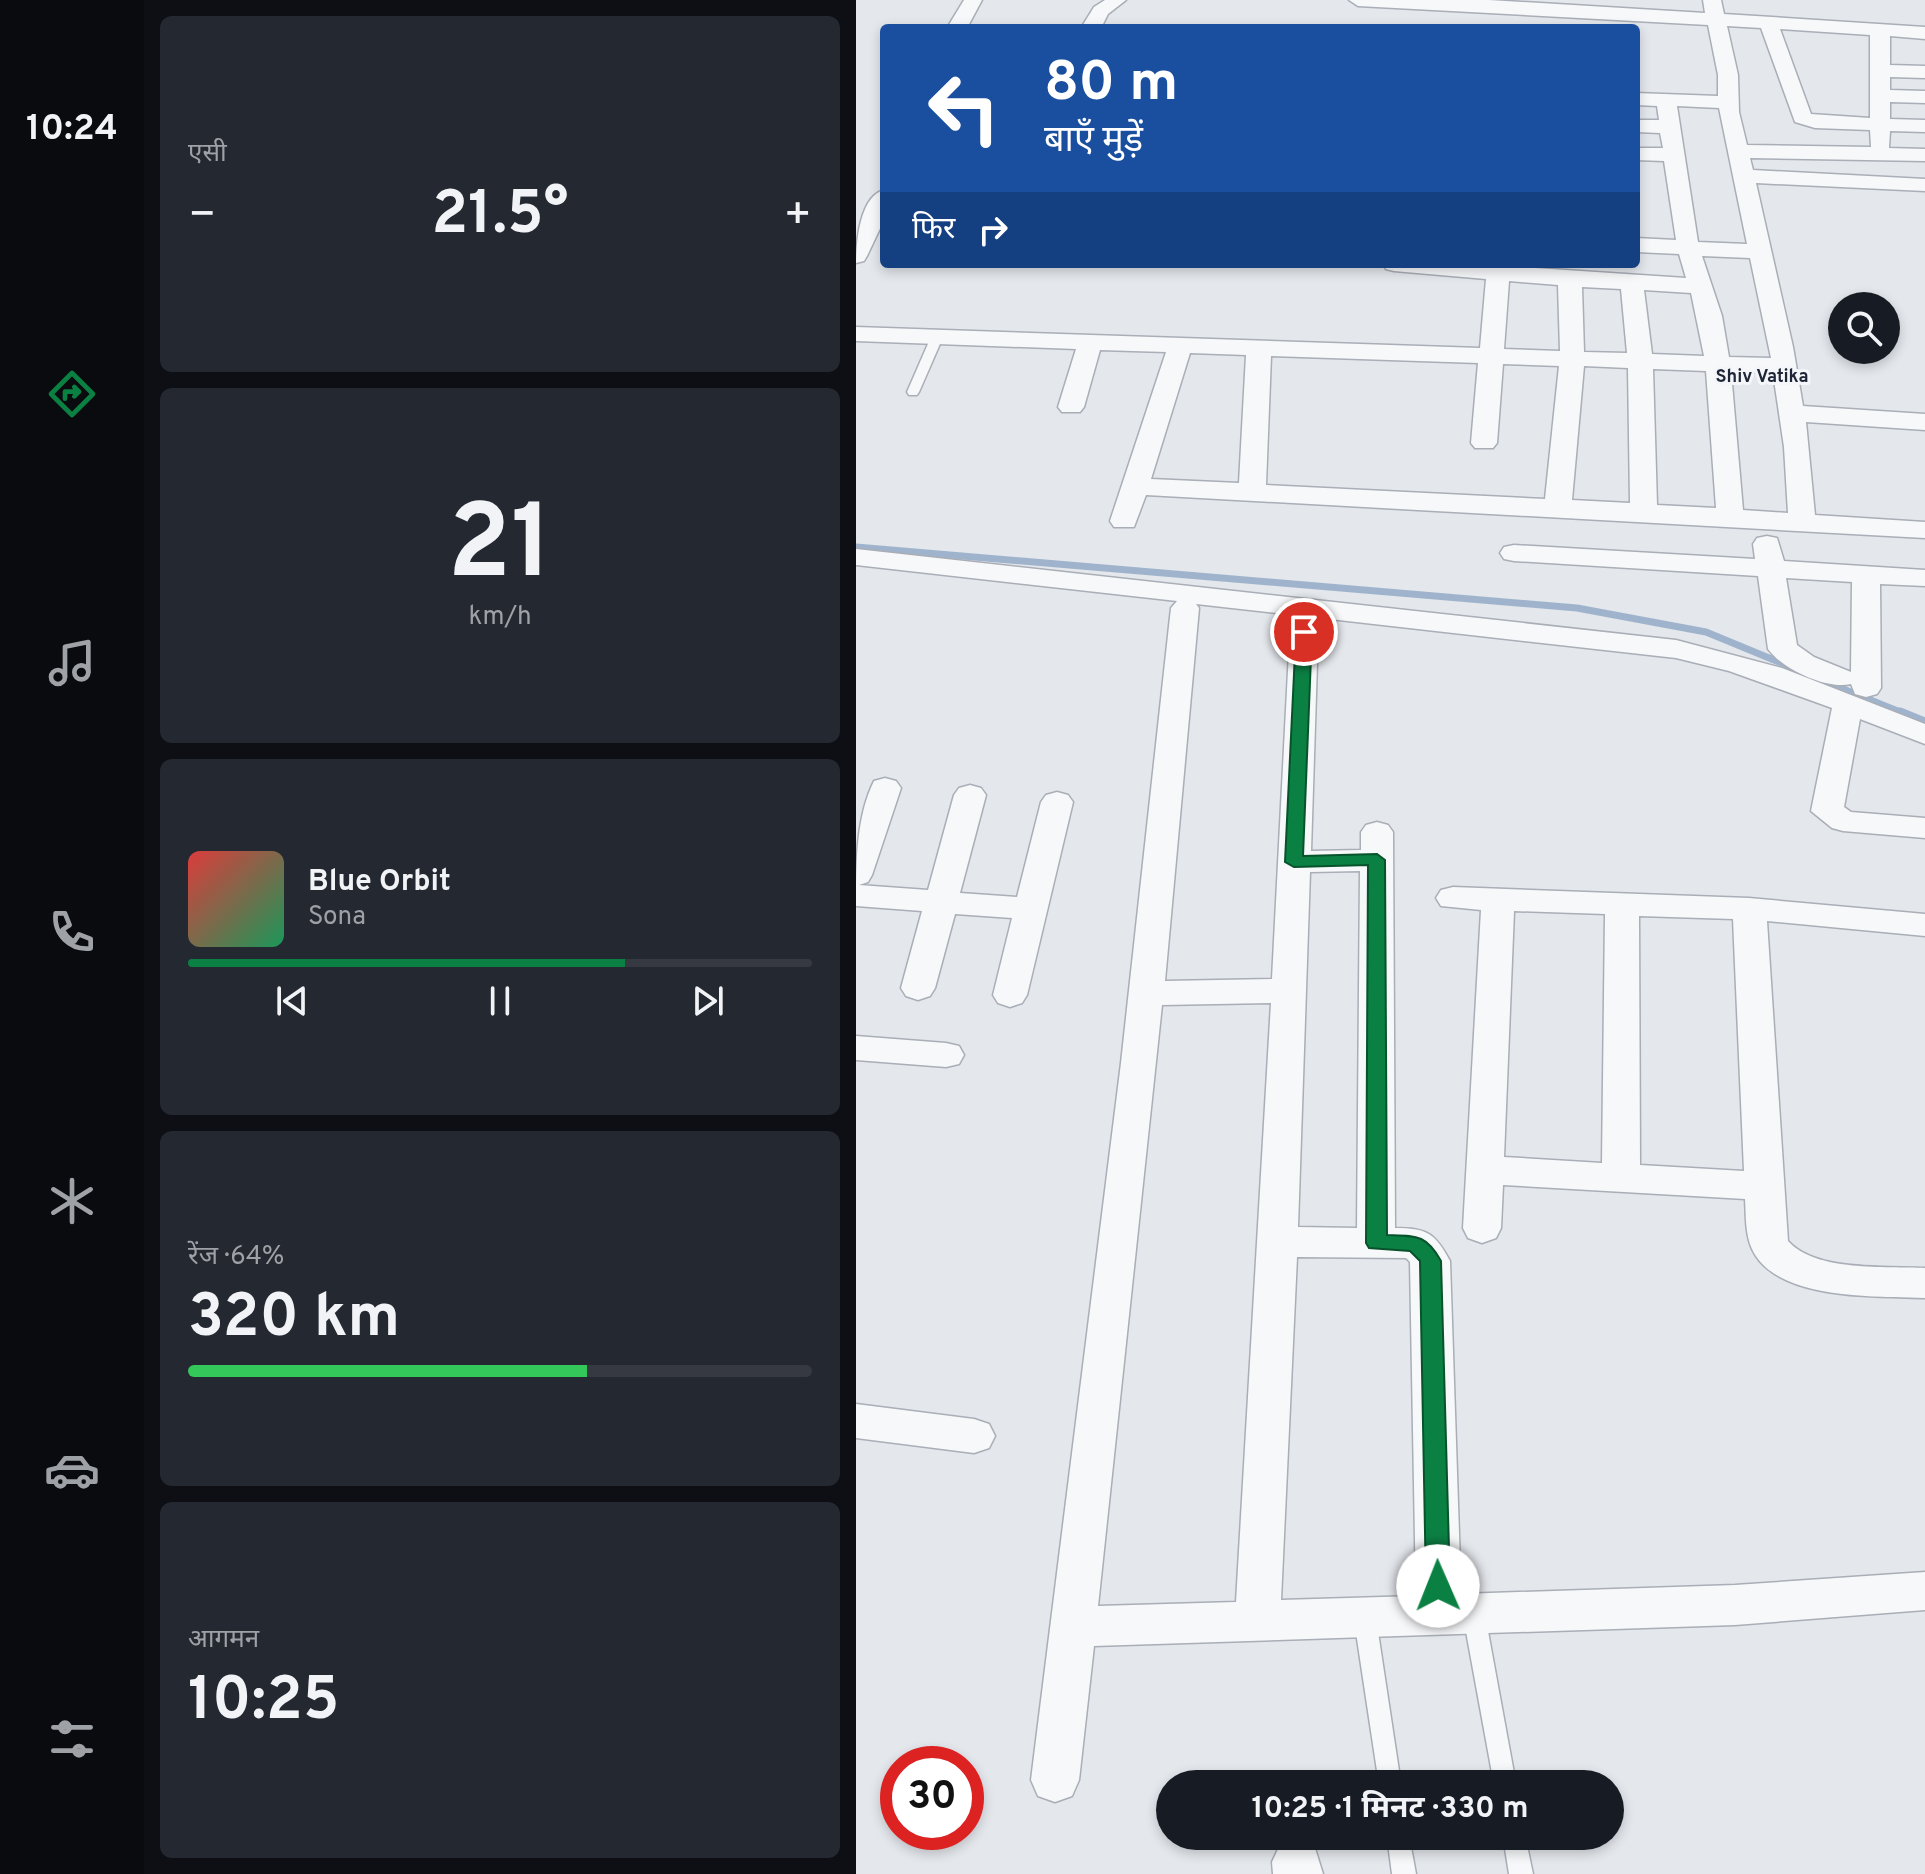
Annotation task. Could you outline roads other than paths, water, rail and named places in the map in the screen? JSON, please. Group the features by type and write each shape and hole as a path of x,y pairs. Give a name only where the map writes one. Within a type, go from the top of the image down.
{"street":[{"path":"959,24 973,0"},
{"path":"1093,24 1101,11 1117,0"},
{"path":"1358,0 1379,11 1467,2 1559,19 1644,8 1713,10 1776,24 1840,21 1880,31 1925,33"},
{"path":"1774,0 1776,24 1802,118 1815,122 1925,126"},
{"path":"1713,10 1728,75 1728,102 1784,366 1792,413 1802,522"},
{"path":"1880,31 1880,154"},
{"path":"1879,71 1925,72"},
{"path":"1879,96 1925,97"},
{"path":"1640,99 1728,102"},
{"path":"1666,100 1688,248 1710,316 1718,364 1730,517"},
{"path":"1640,126 1670,127"},
{"path":"1738,151 1925,155"},
{"path":"1640,154 1674,155"},
{"path":"1743,176 1925,185"},
{"path":"856,256 880,205"},
{"path":"1640,245 1759,252"},
{"path":"1440,268 1699,286"},
{"path":"1484,443 1498,273"},
{"path":"1558,507 1572,359 1570,279"},
{"path":"1632,283 1640,361 1644,512"},
{"path":"856,334 1784,366"},
{"path":"1071,407 1090,342"},
{"path":"1124,521 1180,345"},
{"path":"1252,492 1259,348"},
{"path":"1792,413 1925,422"},
{"path":"1135,486 1558,507 1925,530"},
{"path":"1764,520 1783,649 1925,735"},
{"path":"1514,553 1770,566 1925,578"},
{"path":"856,557 1676,649 1714,656 1925,712"},
{"path":"1866,574 1857,696 1827,811 1843,821 1925,828"},
{"path":"1055,1780 1146,993 1185,608"},
{"path":"1257,1623 1278,1242 1304,632"},
{"path":"856,875 885,788"},
{"path":"918,988 970,795"},
{"path":"1010,995 1057,802"},
{"path":"1294,862 1377,846 1376,1243"},
{"path":"856,895 1029,909"},
{"path":"1453,898 1749,909 1925,925"},
{"path":"1482,1228 1498,900"},
{"path":"1621,1178 1622,904"},
{"path":"1749,909 1763,1186 1770,1248 1787,1266 1811,1274 1925,1283"},
{"path":"1146,993 1288,991"},
{"path":"856,1048 946,1055"},
{"path":"1484,1170 1763,1186"},
{"path":"1278,1242 1414,1243 1423,1249 1430,1261 1457,1615"},
{"path":"856,1421 974,1436"},
{"path":"1074,1627 1735,1605 1925,1591"}],"lane":[{"path":"913,392 937,337"},
{"path":"1457,1615 1501,1770"},
{"path":"1365,1619 1388,1770"},
{"path":"1400,1850 1404,1874"},
{"path":"1517,1850 1521,1874"}],"waterway":[{"path":"856,547 1577,608 1706,632 1796,669"},
{"path":"1821,680 1905,714"},
{"path":"1900,712 1905,714"},
{"path":"1905,714 1925,722"}],"district":[{"name":"Shiv Vatika","path":"1762,376"}]}
